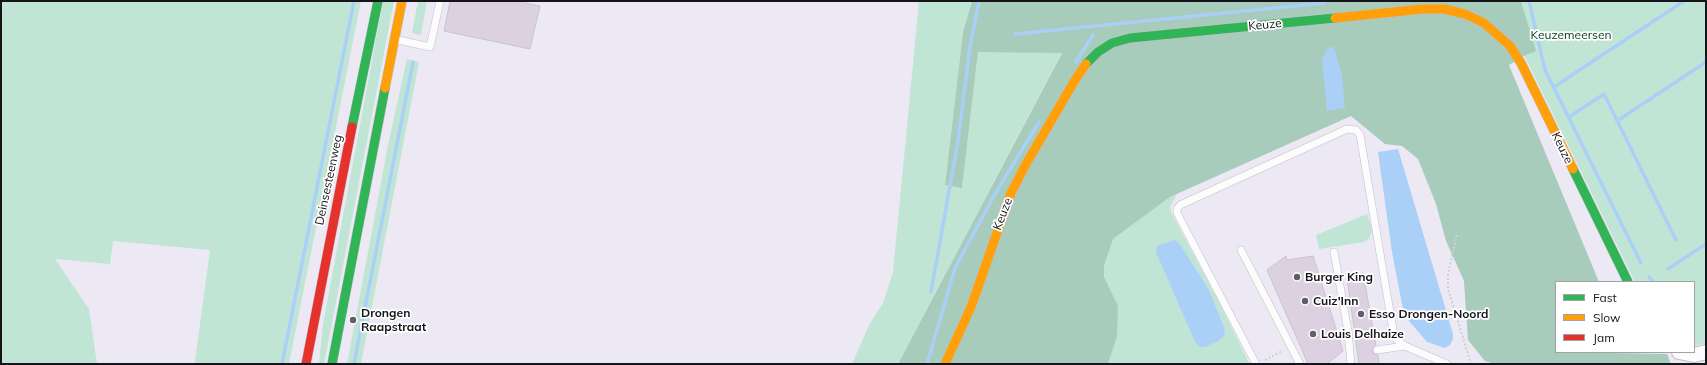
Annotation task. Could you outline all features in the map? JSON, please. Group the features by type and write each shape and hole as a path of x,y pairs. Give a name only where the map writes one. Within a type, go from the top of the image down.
{"main road":[{"name":"Deinsesteenweg","path":"306,364 336,206 378,1"},
{"path":"332,364 396,39 402,1"},
{"name":"Keuze","path":"945,364 971,307 1011,194 1026,164 1075,80 1088,62 1098,52 1112,43 1130,38 1423,9 1444,9 1465,14 1478,20 1497,33 1510,46 1521,63 1628,281"}],"street":[{"path":"1684,353 1694,355 1706,352"}],"lane":[{"path":"396,39 430,47 440,1"},
{"path":"1256,364 1177,213 1177,209 1180,205 1347,129 1356,130 1360,135 1393,330 1397,340 1405,346 1447,364"},
{"path":"1241,250 1300,364"},
{"path":"1334,252 1348,331 1354,354 1351,364"},
{"path":"1377,350 1405,346"}],"path":[{"path":"1457,235 1448,274 1448,289 1470,364"},
{"path":"1264,361 1291,347"}],"green space":[{"path":"1,1 361,1 289,364 197,364 195,361 210,250 113,241 110,264 55,259 89,309 97,364 1,364"},
{"path":"383,1 394,1 324,364 319,364 323,324"},
{"path":"418,1 427,1 421,35 412,33"},
{"path":"919,1 972,1 963,32 945,185 962,187 978,52 1062,52 898,364 852,364 869,325 883,303 893,272"},
{"path":"972,1 1521,1 1536,51 1509,65 1599,281 1555,281 1555,353 1667,354 1671,364 1494,364 1485,361 1468,340 1464,281 1446,241 1436,204 1418,159 1402,146 1385,144 1351,116 1170,197 1113,239 1104,266 1104,277 1118,306 1117,337 1108,364 898,364 1062,53 978,52 962,188 945,185 963,32"},
{"name":"Keuzemeersen","path":"1521,1 1706,1 1706,343 1695,346 1695,281 1635,281 1524,55"},
{"path":"407,59 419,62 361,364 347,364 389,140"},
{"path":"1177,194 1170,207 1172,214 1219,302 1249,363 1108,364 1117,337 1104,277 1104,266 1113,239 1170,197"},
{"path":"1367,214 1372,232 1368,240 1364,242 1319,249 1316,235"}],"water":[{"path":"1331,46 1335,50 1342,75 1345,108 1327,111 1322,60 1327,49"},
{"path":"1398,149 1453,334 1453,339 1450,345 1445,348 1427,342 1409,321 1403,309 1392,252 1378,152"},
{"path":"1174,240 1179,243 1209,290 1225,330 1224,336 1218,341 1205,347 1200,347 1195,342 1156,252 1157,246"}],"building":[{"path":"450,1 525,1 525,3 540,6 530,49 444,31"},
{"path":"1286,256 1287,260 1313,256 1343,351 1327,364 1308,364 1267,270"},
{"name":"Esso Drongen-Noord","path":"1363,273 1376,345 1372,351 1378,355 1379,364 1359,364 1347,278"}],"waterway":[{"path":"282,364 354,1"},
{"path":"931,292 958,141 970,47 979,1"},
{"path":"1015,34 1324,3 1324,1"},
{"path":"1529,1 1545,70 1641,263"},
{"path":"1554,87 1684,1"},
{"path":"1076,62 1093,35"},
{"path":"354,364 413,62"},
{"path":"1617,121 1706,62"},
{"path":"1569,117 1604,94 1676,240"},
{"path":"927,364 955,268 995,194 1039,122"},
{"path":"1668,269 1706,244"},
{"path":"1649,277 1652,281"}],"traffic: fast":[{"path":"352,127 378,1"},
{"path":"1086,64 1098,52 1112,43 1130,38 1335,18"},
{"path":"332,364 385,88"},
{"path":"1573,169 1628,281"}],"traffic: slow":[{"path":"385,88 402,1"},
{"path":"1335,18 1423,9 1444,9 1465,14 1484,23 1510,46 1521,63 1573,169"},
{"path":"945,364 971,307 1011,193 1026,164 1075,80 1086,64"}],"traffic: jam":[{"path":"306,364 352,127"}],"place":[{"name":"Burger King","path":"1297,277"},
{"name":"Cuiz'Inn","path":"1305,301"},
{"name":"Esso Drongen-Noord","path":"1361,314"},
{"name":"Drongen Raapstraat","path":"353,320"},
{"name":"Louis Delhaize","path":"1313,334"}]}
